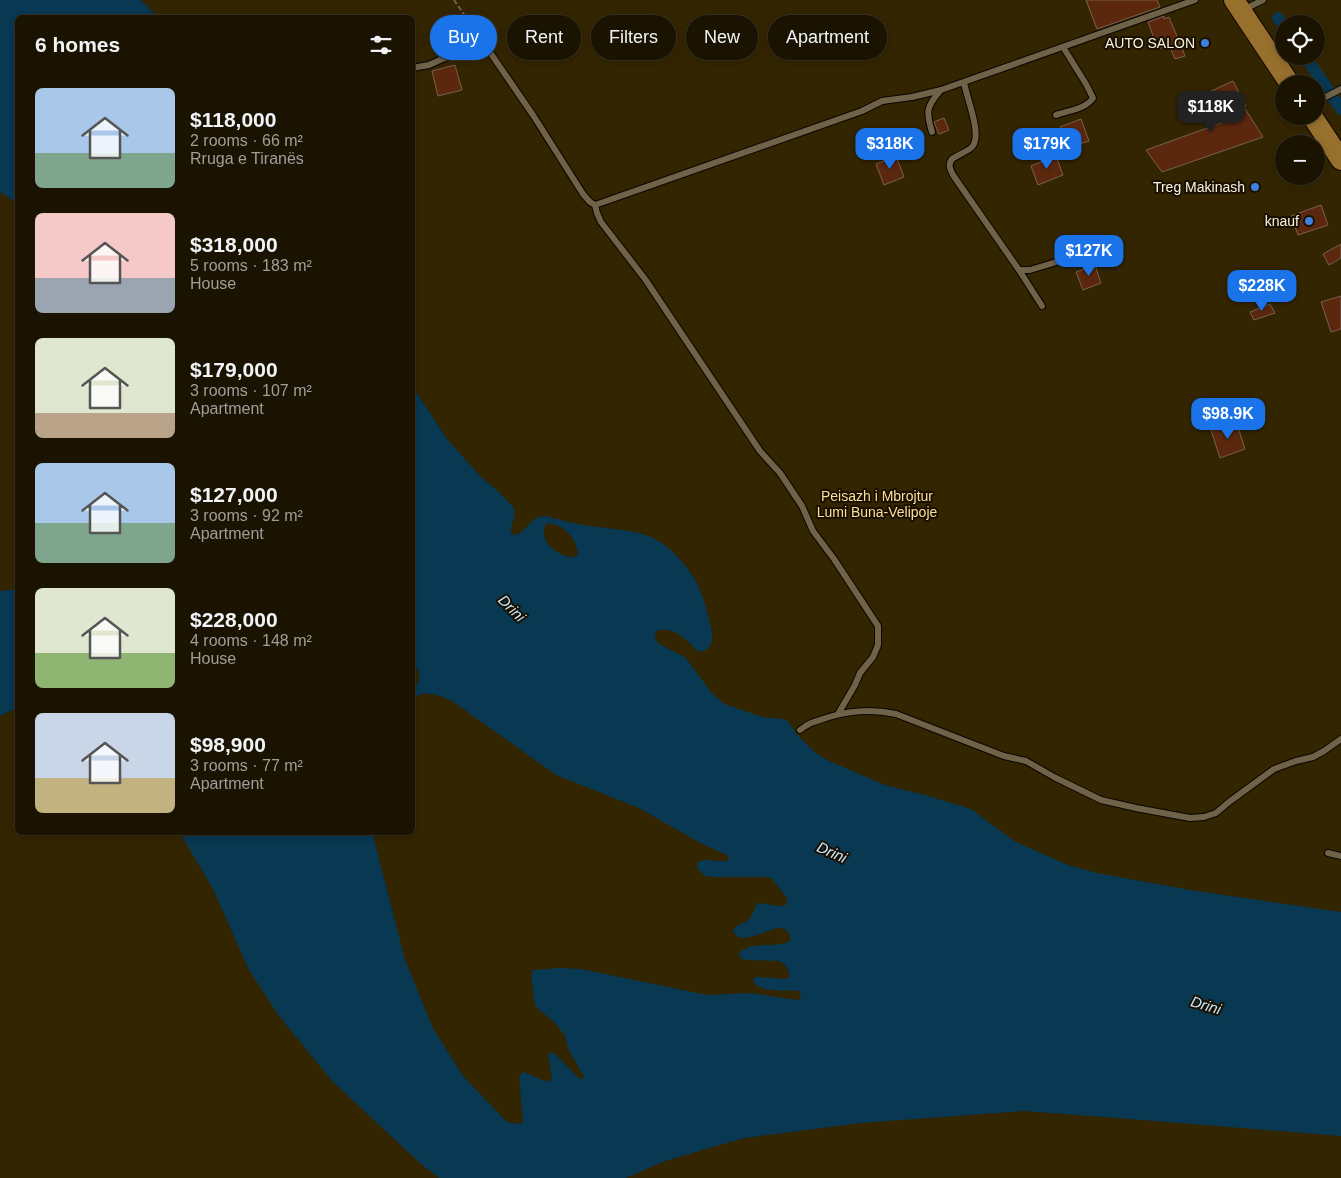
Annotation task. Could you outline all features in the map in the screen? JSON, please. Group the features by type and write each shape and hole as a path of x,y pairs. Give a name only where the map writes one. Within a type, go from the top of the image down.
{"main road":[{"path":"1238,5 1284,75"},
{"path":"1318,125 1341,160"}],"lane":[{"path":"495,60 583,194 590,202 595,204 862,111 882,101 940,90 1195,0"},
{"path":"1238,5 1262,1"},
{"path":"1056,115 1083,106 1093,98 1063,47"},
{"path":"415,67 429,65 440,60"},
{"path":"964,82 976,126 976,139 972,148 952,159 950,168 1042,306"},
{"path":"932,132 928,108 940,90"},
{"path":"1325,97 1339,91"},
{"path":"595,204 596,213 602,222 645,279 760,451 780,473 802,506 813,531 878,626 878,645 873,657 860,673 838,714"},
{"path":"1019,270 1030,270 1068,259 1073,261"},
{"path":"800,730 809,723 838,714 855,711 884,711 1004,756 1026,761 1101,800 1190,818 1204,817 1216,813 1274,769 1313,757 1341,739"},
{"path":"1328,852 1341,856"}],"path":[{"path":"454,0 464,15"}],"green space":[{"name":"Peisazh i Mbrojtur Lumi Buna-Velipoje","path":"0,0 1341,0 1341,1178 0,1178"}],"water":[{"path":"0,0 141,0 156,15 15,15 15,202 0,192"},
{"name":"Drini","path":"415,390 447,439 482,478 514,508 511,529 513,535 518,534 536,518 546,516 578,524 640,533 662,543 675,555 697,583 705,602 712,641 706,650 701,652 684,638 669,630 657,631 655,637 659,644 685,657 711,692 724,704 763,717 788,721 798,736 817,754 829,761 885,785 971,809 1014,841 1068,865 1097,873 1190,890 1341,912 1341,1136 1024,1111 861,1123 744,1138 665,1161 626,1178 439,1178 421,1164 333,1082 279,1016 249,970 213,889 181,835 374,835 405,960 433,1028 463,1076 507,1122 520,1124 523,1121 519,1076 524,1072 542,1080 550,1081 552,1079 548,1055 551,1052 579,1078 584,1077 568,1049 565,1036 556,1024 535,1006 531,976 533,970 581,969 707,995 751,993 796,1000 800,999 801,996 799,991 769,990 754,983 753,979 757,977 786,979 789,977 788,970 781,962 745,960 739,954 751,947 790,941 790,935 786,930 782,928 775,929 748,938 737,936 733,931 752,916 757,904 786,905 787,898 772,879 768,877 705,876 697,868 698,862 706,860 724,861 728,860 729,856 702,844 639,808 556,775 452,701 429,694 420,695 416,697 415,713 415,686 419,680 415,667","holes":["549,523 560,527 569,534 575,543 578,554 574,557 556,551 544,537 546,524"]},
{"path":"15,589 15,709 0,716 0,591"}],"building":[{"path":"1086,0 1157,0 1160,7 1097,29"},
{"path":"1164,16 1164,19 1169,17 1185,56 1175,59 1169,45 1158,49 1148,22"},
{"path":"455,65 462,90 438,96 432,71"},
{"path":"1233,81 1246,106 1244,107 1263,137 1162,172 1146,150 1224,122 1209,92"},
{"path":"944,118 949,130 939,134 934,122"},
{"path":"1081,119 1089,141 1067,148 1060,127"},
{"path":"896,156 904,177 884,185 876,164"},
{"path":"1056,156 1063,175 1038,185 1031,166"},
{"name":"knauf","path":"1321,205 1328,225 1298,235 1291,216"},
{"path":"1341,244 1341,258 1329,265 1323,254"},
{"path":"1095,265 1101,283 1083,290 1076,272"},
{"path":"1341,296 1341,329 1331,332 1321,302"},
{"path":"1270,304 1275,313 1254,320 1250,312"},
{"path":"1236,421 1245,449 1220,458 1211,430"}],"waterway":[{"path":"1311,65 1341,109"}],"place":[{"name":"AUTO SALON","path":"1205,43"},
{"name":"Treg Makinash","path":"1255,187"},
{"name":"knauf","path":"1309,221"}]}
